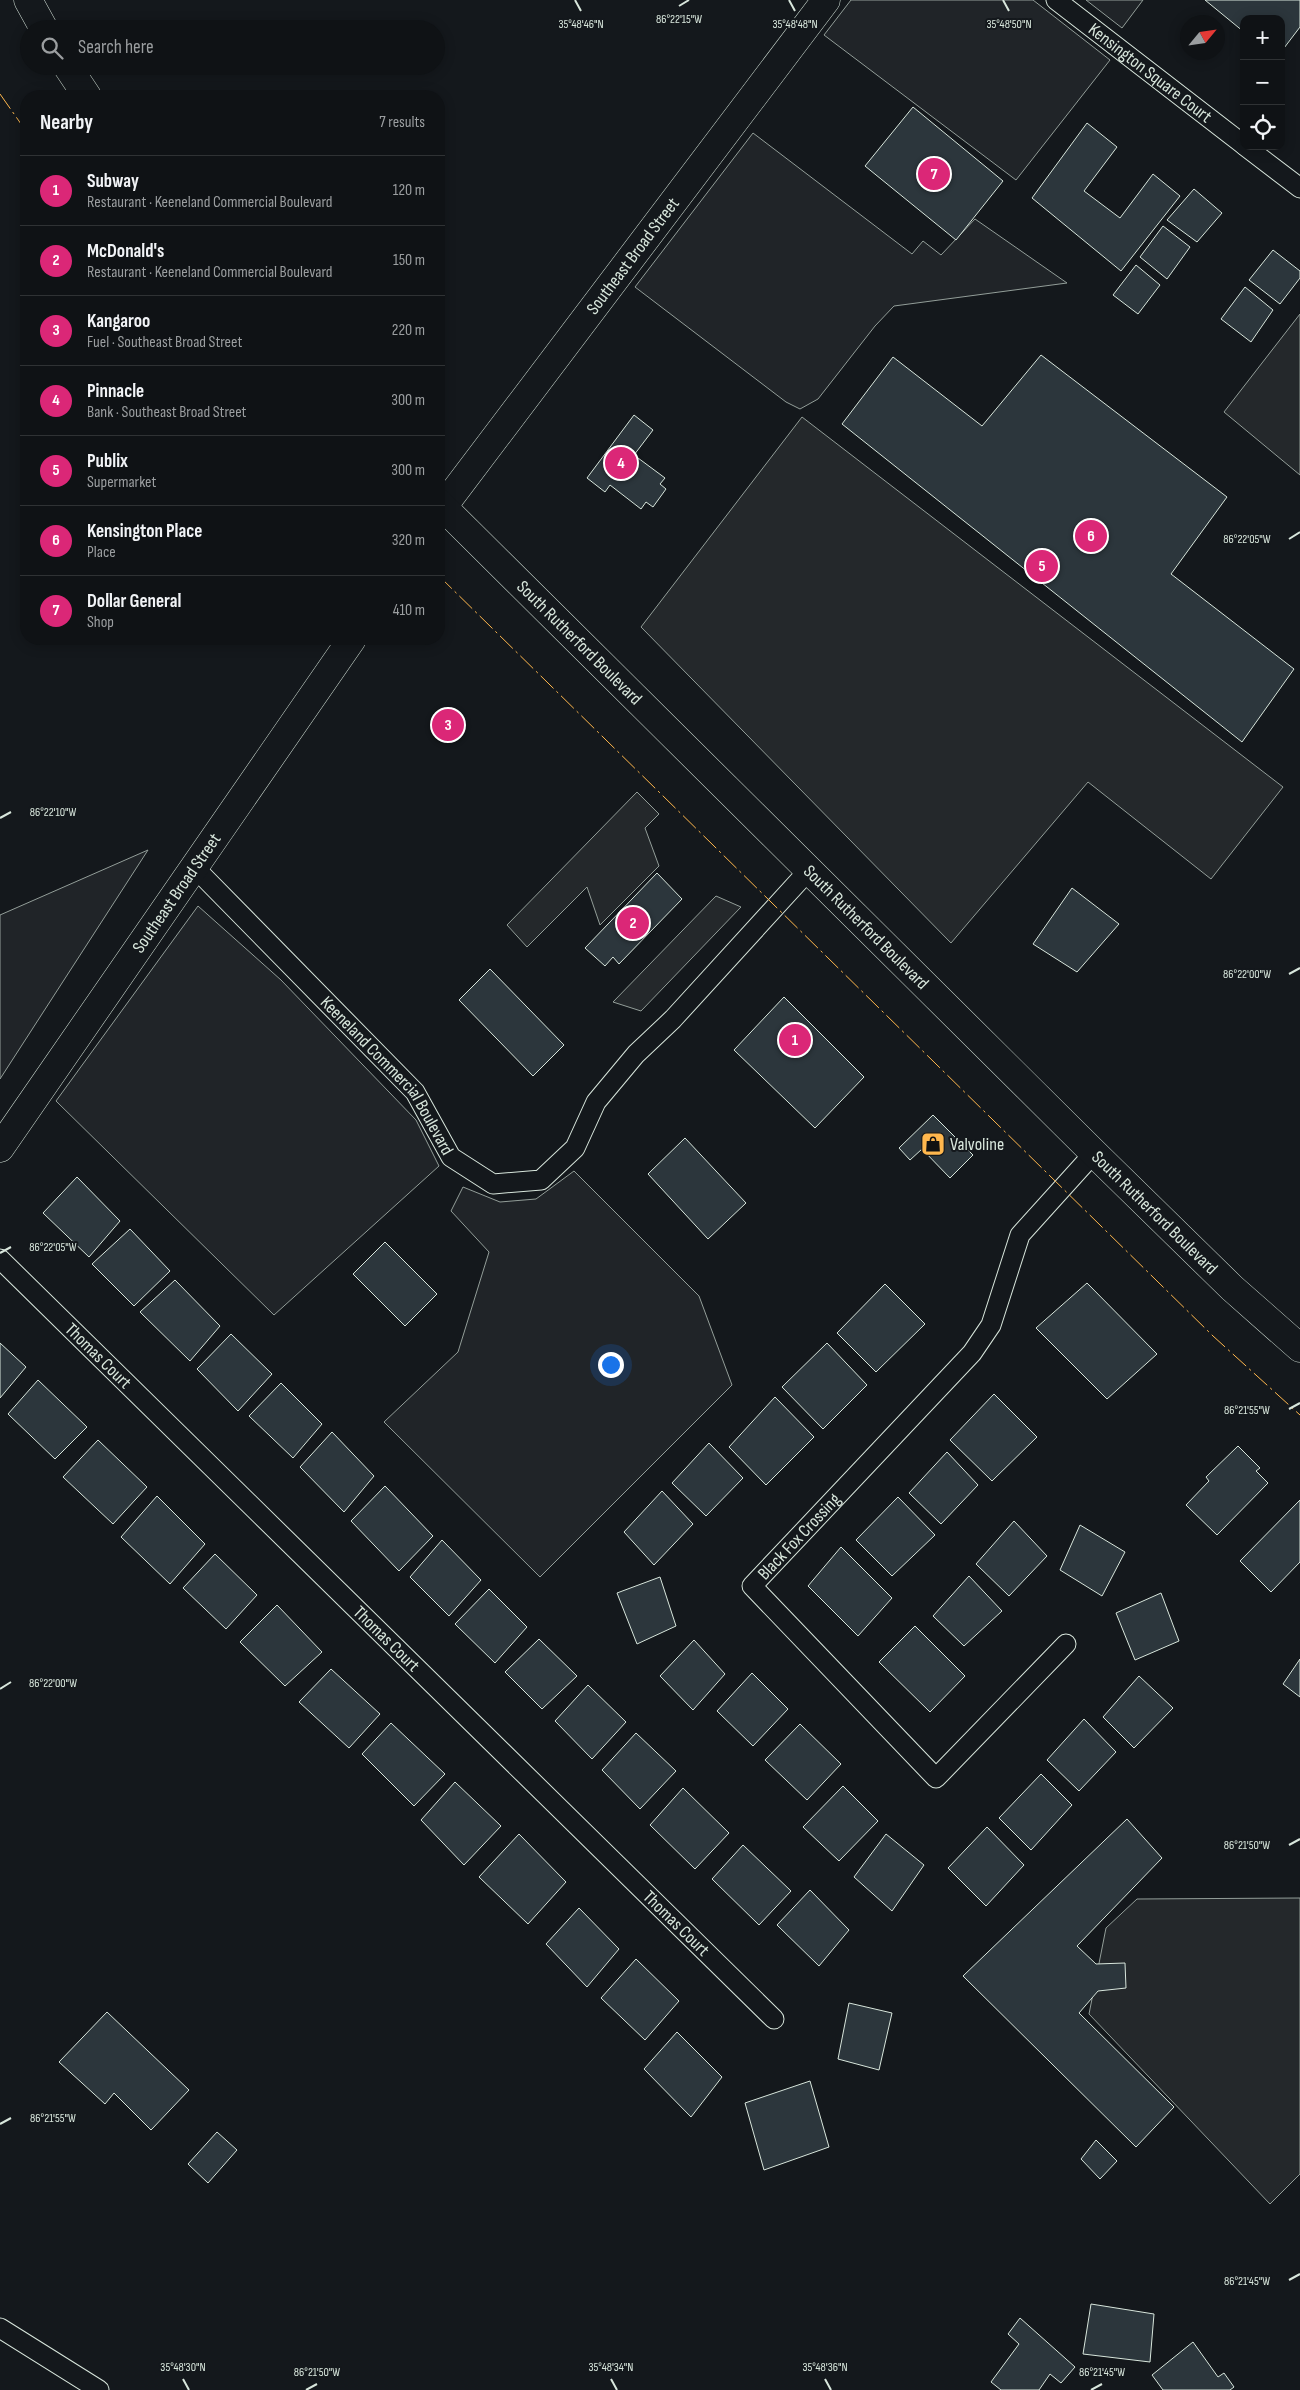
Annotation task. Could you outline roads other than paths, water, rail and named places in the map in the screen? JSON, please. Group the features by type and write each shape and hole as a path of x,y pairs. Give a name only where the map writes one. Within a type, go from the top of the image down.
{"main road":[{"path":"28,0 39,20"},
{"name":"Southeast Broad Street","path":"445,500 826,0"},
{"path":"73,75 83,90"},
{"name":"South Rutherford Boulevard","path":"445,512 1232,1288 1300,1348"},
{"name":"Southeast Broad Street","path":"0,1148 348,645"}],"street":[{"name":"Kensington Square Court","path":"1056,0 1240,143"},
{"name":"Kensington Square Court","path":"1249,150 1300,188"},
{"name":"Keeneland Commercial Boulevard","path":"195,868 415,1092 451,1157 493,1184 541,1180 575,1148 596,1102 636,1054 672,1019 809,870"},
{"name":"Black Fox Crossing","path":"1066,1644 936,1778 752,1586 972,1353 991,1325 1020,1235 1094,1153"},
{"name":"Thomas Court","path":"0,1259 774,2019"},
{"path":"0,2328 99,2390"}],"place":[{"name":"Dollar General","path":"934,174"},
{"name":"Pinnacle","path":"621,463"},
{"name":"Kensington Place","path":"1091,536"},
{"name":"Publix","path":"1042,566"},
{"name":"Kangaroo","path":"448,725"},
{"name":"McDonald's","path":"633,923"},
{"name":"Subway","path":"795,1040"},
{"name":"Valvoline","path":"933,1144"}]}
